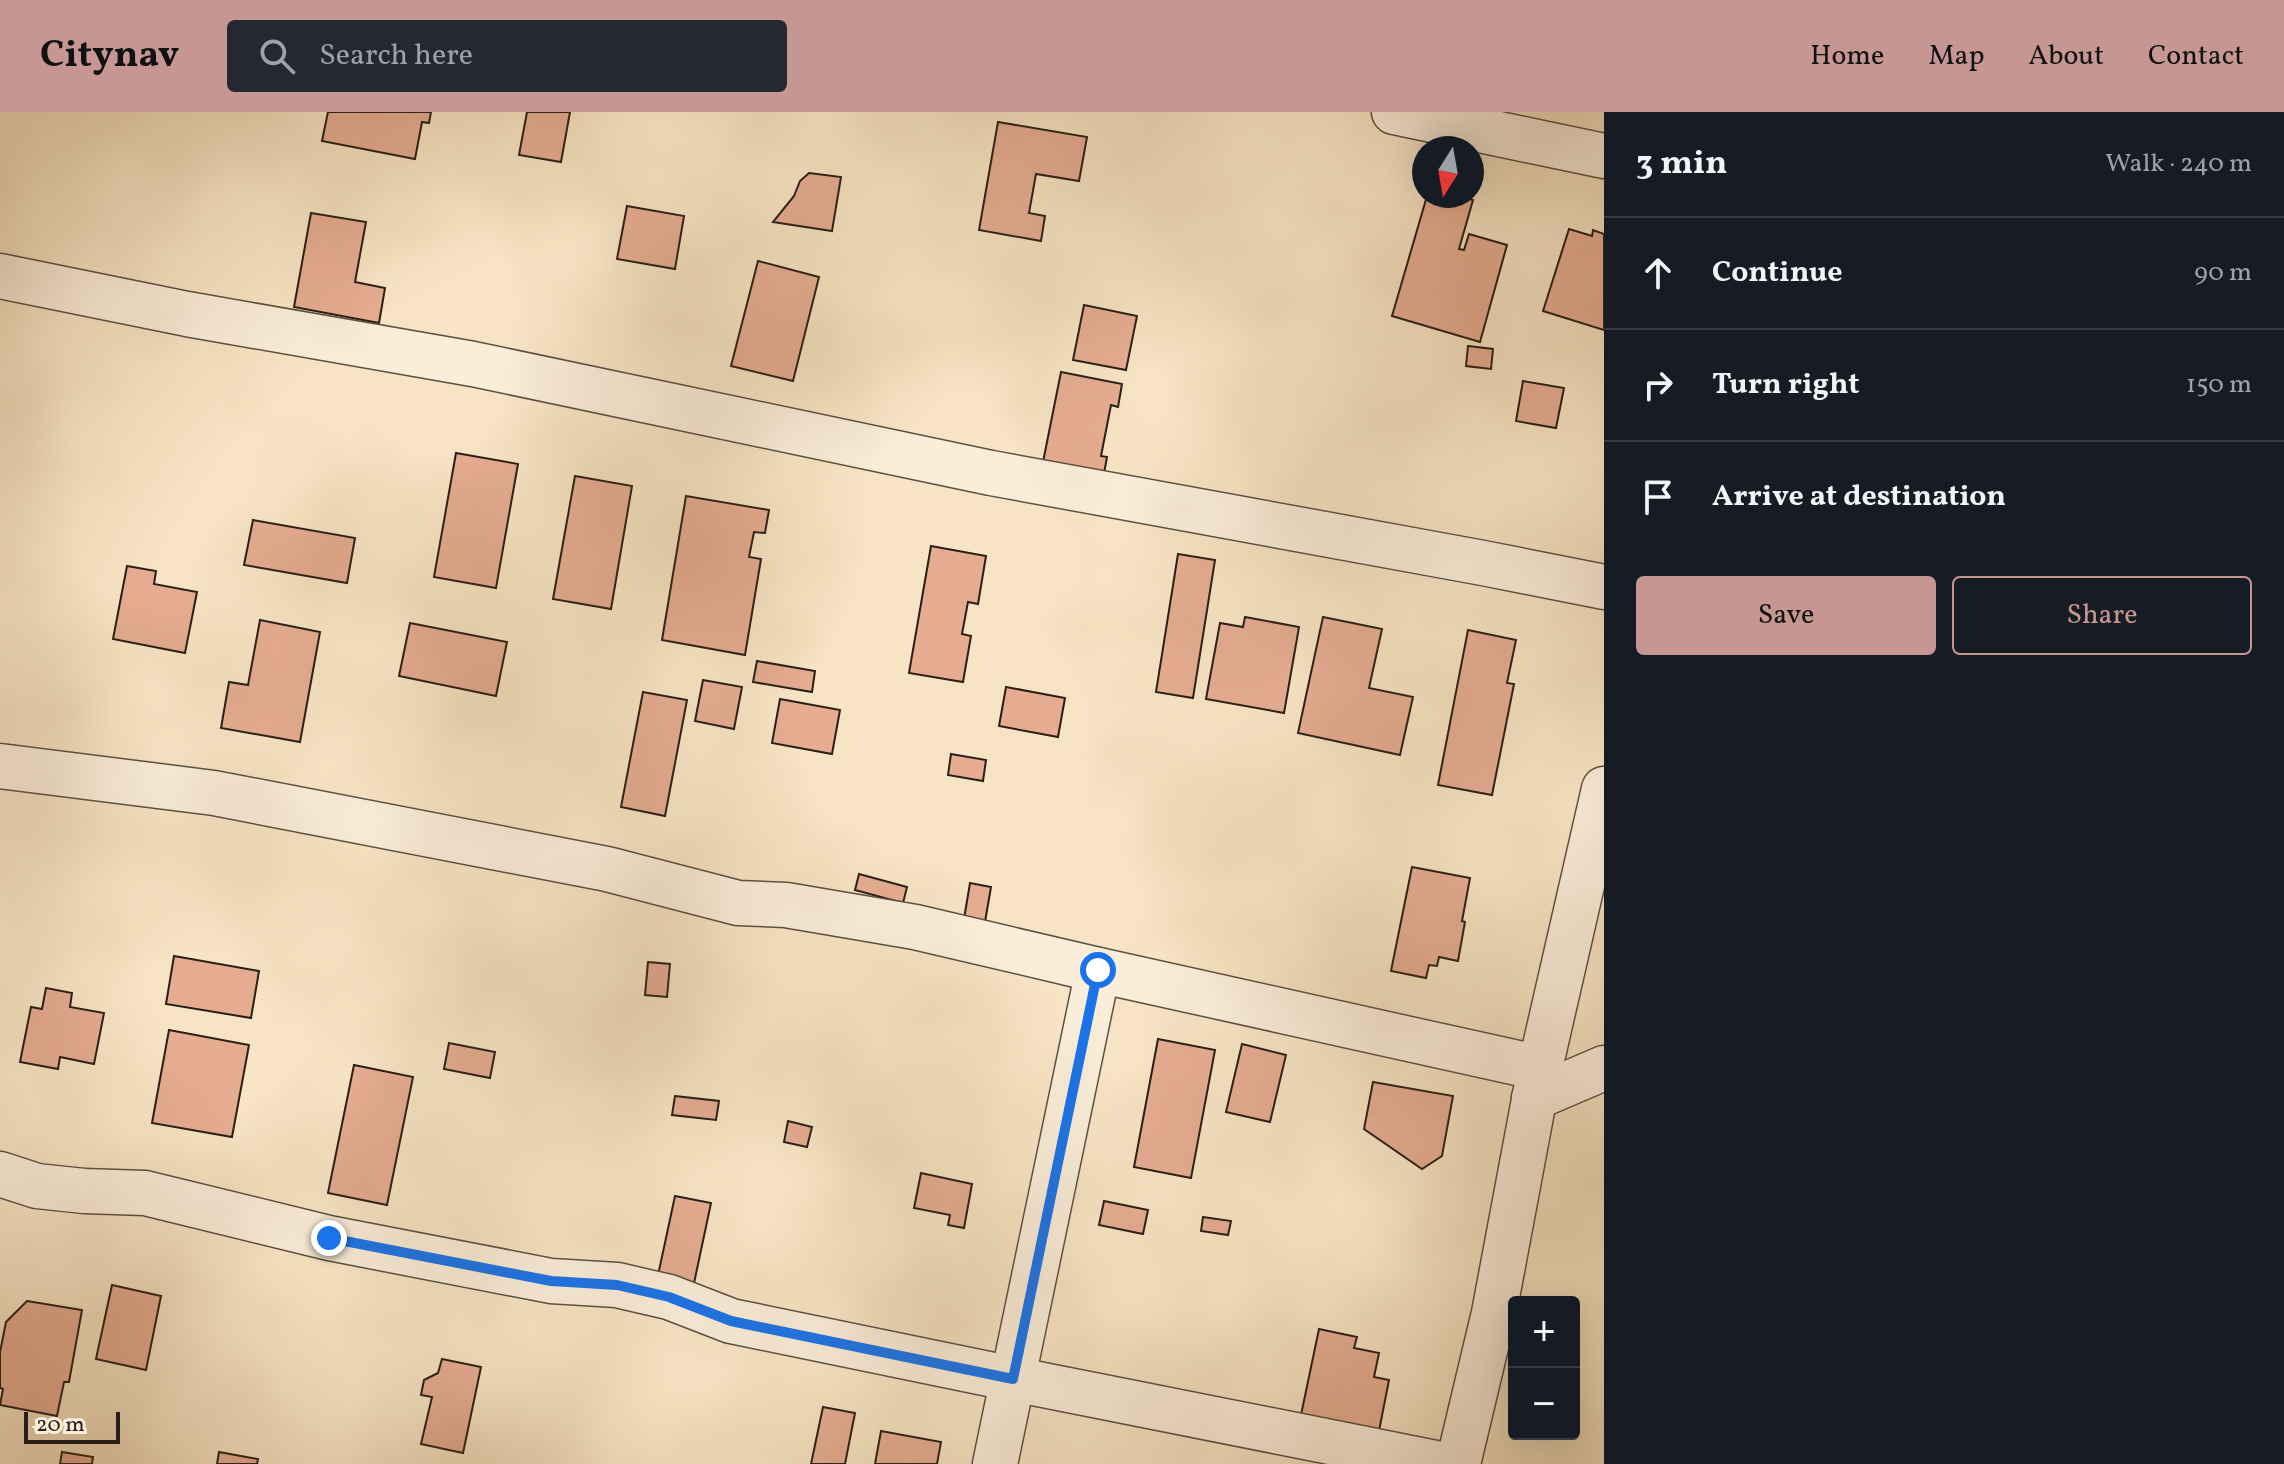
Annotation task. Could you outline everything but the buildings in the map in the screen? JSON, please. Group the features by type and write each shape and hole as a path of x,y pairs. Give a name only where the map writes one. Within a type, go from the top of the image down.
{"street":[{"path":"1394,112 1604,156"},
{"path":"0,276 187,314 473,364 991,473 1604,587"},
{"path":"0,766 214,793 607,869 738,903 786,905 915,927 1098,970 1537,1083 1604,1068"},
{"path":"1458,1464 1494,1313 1537,1083 1604,789"},
{"path":"995,1464 1098,970"},
{"path":"0,1174 37,1186 145,1193 329,1238 551,1281 617,1285 669,1297 731,1321 1441,1464"}],"route":[{"path":"329,1238 551,1281 617,1285 669,1297 731,1321 1013,1379 1098,970"}]}
